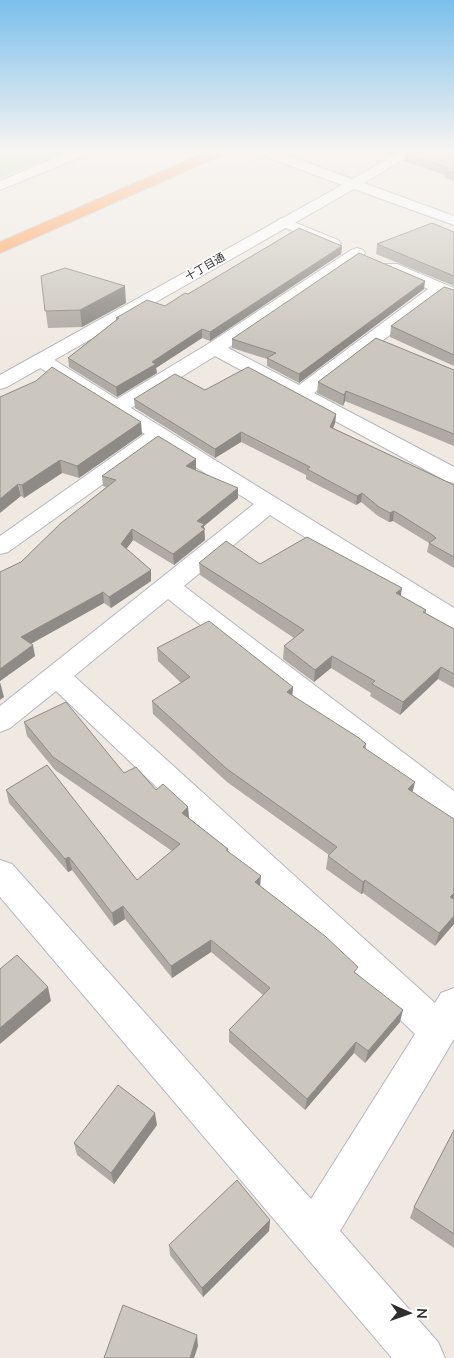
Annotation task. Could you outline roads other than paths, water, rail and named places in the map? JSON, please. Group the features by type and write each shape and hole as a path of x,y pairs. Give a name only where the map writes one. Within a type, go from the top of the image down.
{"highway":[{"path":"0,248 74,215"}],"street":[{"name":"十丁目通","path":"0,384 296,215"},
{"path":"438,215 454,221"},
{"path":"284,222 447,291"},
{"path":"117,408 215,348 357,253"},
{"path":"300,394 373,338 447,291"},
{"path":"373,338 391,346"},
{"path":"215,348 454,476"},
{"path":"41,360 454,620"},
{"path":"0,547 159,434"},
{"path":"0,721 269,504"},
{"path":"168,586 454,808"},
{"path":"56,675 446,1018 314,1234"},
{"path":"0,874 422,1358"}]}
